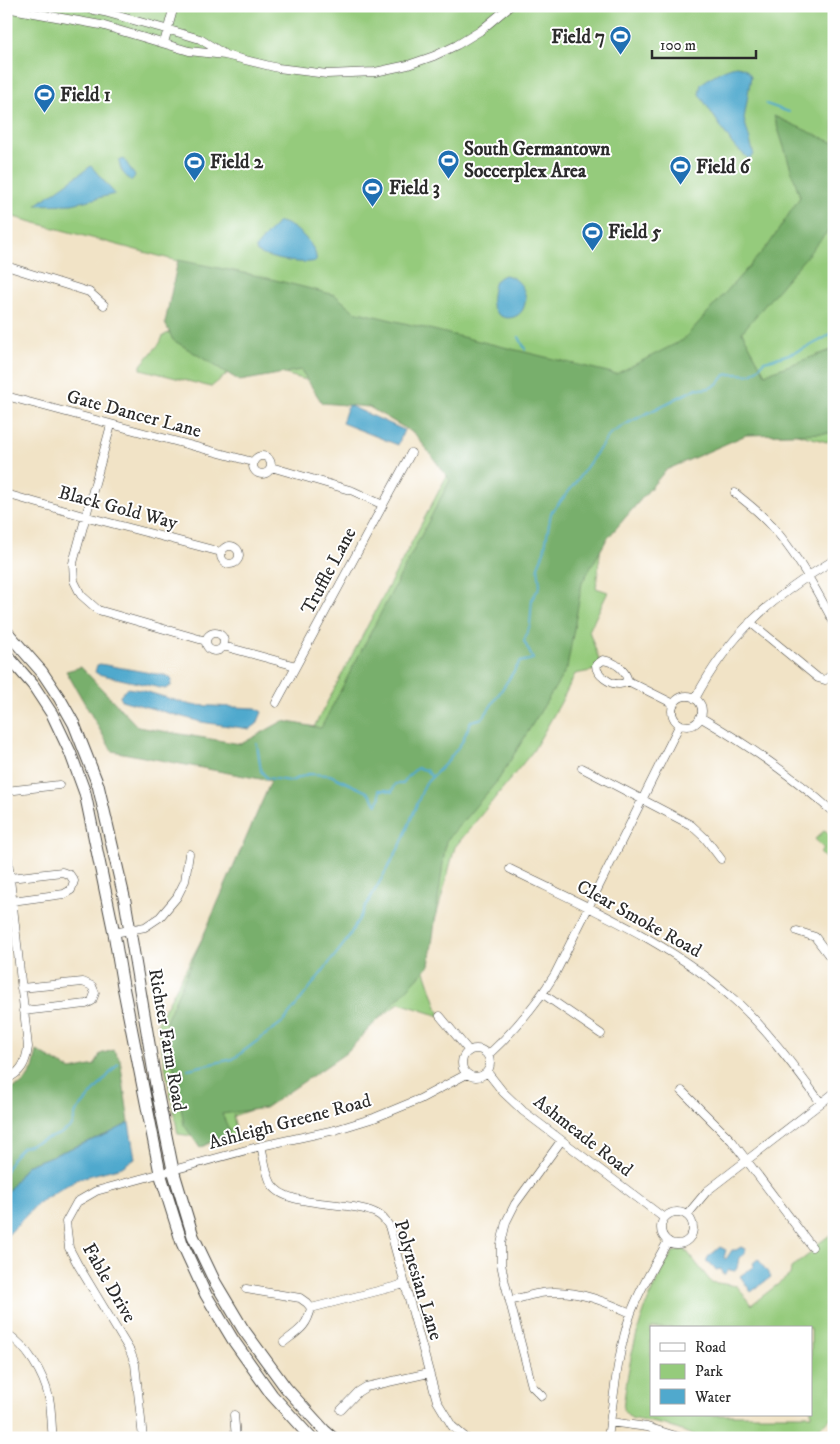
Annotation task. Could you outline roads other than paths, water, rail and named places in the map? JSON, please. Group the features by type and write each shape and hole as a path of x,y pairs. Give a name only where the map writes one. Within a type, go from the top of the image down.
{"main road":[{"name":"Richter Farm Road","path":"6,631 42,672 74,724 98,785 130,931 157,1091 173,1170 193,1236 215,1282 243,1329 286,1388 333,1438"},
{"name":"Richter Farm Road","path":"6,654 33,685 52,714 70,752 84,793 114,933 160,1173 182,1243 206,1295 233,1340 272,1395 311,1438"}],"street":[{"path":"76,6 200,39 225,54 245,61 301,72 327,74 375,72 408,65 434,56 480,31 510,6"},
{"path":"164,43 174,6"},
{"path":"6,8 101,25 190,51 225,54"},
{"path":"6,266 89,292 104,305"},
{"name":"Gate Dancer Lane","path":"6,396 253,462"},
{"path":"111,425 73,562 74,581 81,595 98,610 206,641"},
{"name":"Truffle Lane","path":"276,703 411,453"},
{"name":"Gate Dancer Lane","path":"258,456 265,456 270,462 271,467 264,474 258,474 253,469 253,462 258,456"},
{"name":"Gate Dancer Lane","path":"271,467 354,491 383,505"},
{"path":"735,493 755,508 777,531 808,575 834,623"},
{"name":"Black Gold Way","path":"6,494 85,517 221,552"},
{"path":"695,698 708,674 735,638 750,622 774,600 808,575 834,560"},
{"path":"750,622 818,678 825,680 834,673"},
{"path":"206,641 211,634 218,634 222,638 223,646"},
{"path":"206,641 208,647 213,651 223,646"},
{"path":"223,646 296,666"},
{"path":"628,681 674,704"},
{"path":"681,697 695,698 701,709 700,718 689,725 680,724 673,717 672,708 674,704 681,697"},
{"path":"700,718 778,766 812,793 834,814"},
{"path":"488,1055 508,1036 543,994 590,908 680,724"},
{"path":"582,768 691,825 705,838 721,859"},
{"path":"6,791 59,785"},
{"path":"6,841 28,1047 24,1066 17,1074 6,1079"},
{"path":"114,933 145,927 160,917 177,897 185,881 189,854"},
{"name":"Clear Smoke Road","path":"510,869 630,928 697,969 740,1005 773,1040 821,1102"},
{"path":"10,878 62,872 70,875 74,882 71,890 64,894 12,901"},
{"path":"797,931 815,937 834,962"},
{"path":"21,988 83,982 92,986 95,993 92,1001 86,1004 24,1011"},
{"path":"543,994 601,1034"},
{"path":"440,1016 469,1050"},
{"path":"478,1048 485,1051 488,1055 491,1064 488,1073 481,1077 473,1077 467,1074 462,1063 464,1056 469,1050 478,1048"},
{"name":"Ashmeade Road","path":"488,1073 503,1092 523,1111 664,1218"},
{"name":"Ashleigh Greene Road","path":"160,1173 261,1146 335,1130 374,1118 420,1099 467,1074"},
{"path":"682,1092 732,1141 812,1247"},
{"path":"688,1215 707,1191 834,1093"},
{"path":"542,1396 532,1386 501,1264 501,1244 506,1222 515,1204 561,1141"},
{"name":"Polynesian Lane","path":"261,1146 271,1184 280,1193 298,1199 369,1210 381,1215 389,1226 437,1401 452,1426 466,1438"},
{"name":"Fable Drive","path":"143,1438 135,1364 69,1248 66,1222 77,1202 96,1191 160,1173"},
{"path":"673,1212 688,1215 694,1230 689,1239 679,1244 668,1241 661,1228 664,1218 673,1212"},
{"path":"608,1438 616,1373 631,1312 648,1275 668,1241"},
{"path":"311,1308 405,1284"},
{"path":"246,1288 300,1298 308,1303 311,1308 308,1320 304,1326 284,1342"},
{"path":"510,1301 551,1292 568,1292 601,1300 631,1312"},
{"path":"6,1333 14,1338 24,1349 41,1375 49,1398 53,1438"},
{"path":"341,1410 358,1392 366,1387 429,1373"},
{"path":"234,1415 236,1438"},
{"path":"610,1422 647,1427 682,1438"}],"water":[{"path":"736,66 745,69 751,76 744,119 754,155 749,159 733,145 699,94 701,84 722,71"},
{"path":"124,159 135,176 131,181 120,167 119,161"},
{"path":"91,166 115,194 72,204 36,205"},
{"path":"278,222 291,226 304,236 316,255 316,261 285,260 256,251 256,247"},
{"path":"504,275 517,281 525,293 523,309 515,317 509,318 499,315 492,305 494,284"},
{"path":"348,405 404,430 398,445 342,423"},
{"path":"97,665 168,676 172,679 171,686 165,689 98,674 95,672"},
{"path":"127,688 141,690 191,705 256,708 262,712 257,724 250,729 201,722 121,700 120,696"},
{"path":"129,1123 135,1158 122,1167 77,1179 38,1203 6,1237 6,1194 26,1166 110,1133"},
{"path":"720,1247 726,1250 724,1258 726,1259 732,1250 741,1247 745,1249 745,1254 739,1258 735,1271 729,1270 722,1274 721,1269 716,1270 706,1262 708,1257"},
{"path":"758,1259 771,1277 751,1292 740,1276 754,1266 753,1263"}],"waterway":[{"path":"766,104 789,112"},
{"path":"188,1069 233,1059 284,1021 347,940 401,844 425,784 447,762 462,742 471,721 483,718 520,662 533,659 524,641 530,625 532,599 540,586 538,566 544,552 551,513 610,434 697,388 706,389 713,386 720,382 725,375 750,374 759,368 764,361 800,350 834,331"},
{"path":"519,337 525,349"},
{"path":"257,744 261,771 267,778 291,781 308,774 330,775 367,792 377,804 380,798 379,790 392,792 395,784 403,784 407,777 417,768 426,770 432,777"},
{"path":"6,1171 12,1158 23,1147 60,1134 72,1126 76,1112 118,1064"}],"place":[{"name":"Field 7","path":"621,56"},
{"name":"Field 1","path":"44,114"},
{"name":"South Germantown Soccerplex Area","path":"448,179"},
{"name":"Field 2","path":"194,181"},
{"name":"Field 6","path":"680,186"},
{"name":"Field 3","path":"373,207"},
{"name":"Field 5","path":"592,251"}]}
